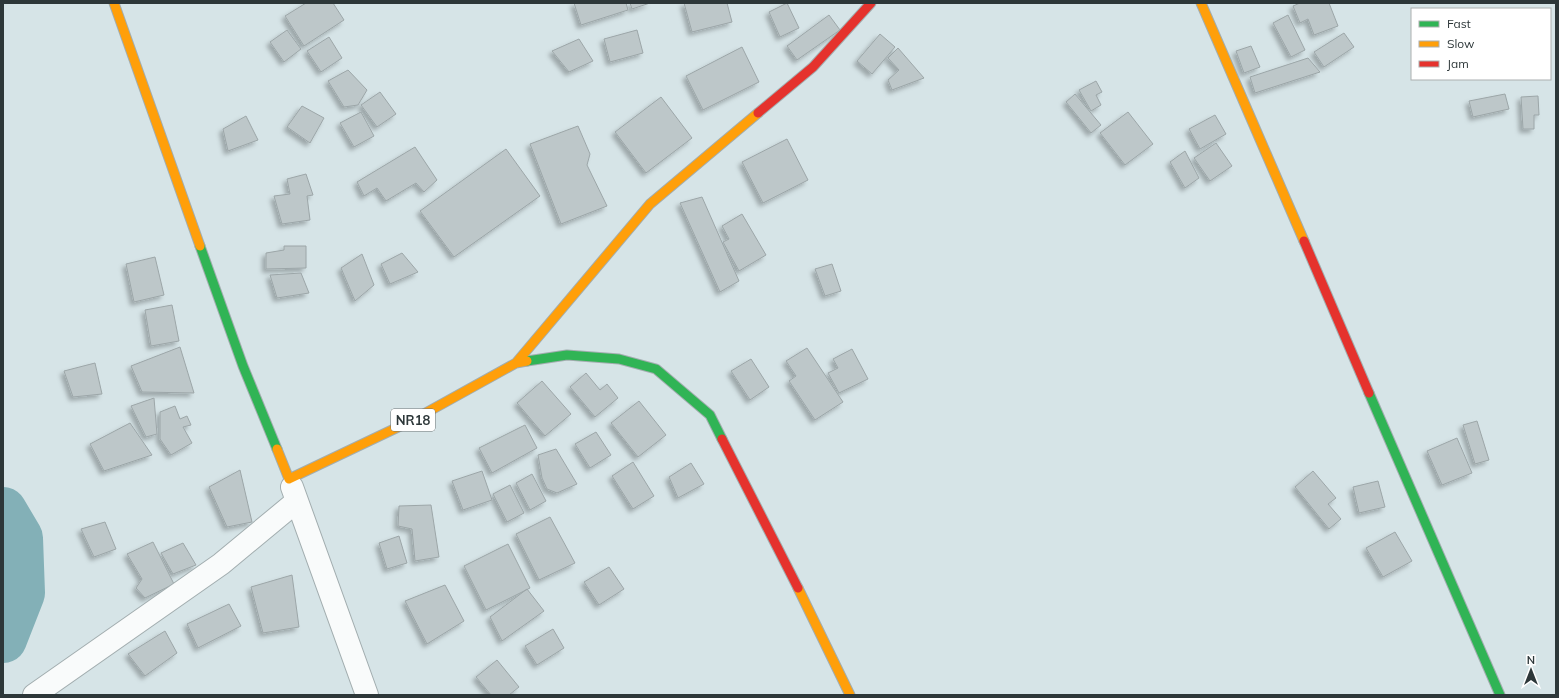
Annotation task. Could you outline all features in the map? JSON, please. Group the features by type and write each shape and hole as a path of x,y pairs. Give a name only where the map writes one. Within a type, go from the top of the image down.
{"main road":[{"path":"114,3 243,366 289,479"},
{"path":"516,363 650,204 813,67 871,3"},
{"path":"1201,3 1500,695"},
{"name":"NR18","path":"289,479 413,420 516,363 567,355 619,359 656,369 710,415 826,643 850,695"}],"street":[{"path":"289,479 367,695"},
{"path":"34,695 220,564 297,500"}],"building":[{"path":"306,3 333,3 344,20 304,46 285,16"},
{"path":"574,3 626,3 628,10 581,25"},
{"path":"630,3 650,3 632,9"},
{"path":"684,3 727,3 732,22 692,32"},
{"path":"787,3 799,28 780,37 769,12"},
{"path":"1300,3 1329,3 1338,26 1314,35 1308,19 1300,23 1293,6"},
{"path":"829,15 840,30 797,60 787,46"},
{"path":"1288,15 1305,50 1291,57 1273,23"},
{"path":"287,30 301,49 284,62 270,42"},
{"path":"637,30 643,53 610,62 604,39"},
{"path":"1344,33 1354,47 1324,67 1314,52"},
{"path":"880,34 895,47 872,74 857,61"},
{"path":"329,37 342,58 321,72 307,51"},
{"path":"579,39 593,61 569,72 552,51"},
{"path":"1251,46 1260,67 1244,73 1236,51"},
{"path":"742,47 759,82 703,110 686,76"},
{"path":"898,48 924,78 892,90 888,80 899,70 888,58"},
{"path":"1308,58 1320,72 1255,93 1250,77"},
{"path":"348,70 367,90 358,105 344,107 328,81"},
{"path":"1096,81 1102,92 1096,95 1101,105 1091,111 1079,90"},
{"path":"380,92 396,114 377,127 361,105"},
{"path":"1075,94 1101,125 1091,133 1066,102"},
{"path":"1505,94 1509,109 1473,117 1469,101"},
{"path":"1538,96 1539,115 1534,115 1534,129 1523,129 1521,97"},
{"path":"661,97 692,138 646,173 615,132"},
{"path":"302,106 324,118 310,143 287,127"},
{"path":"361,112 374,136 354,147 340,123"},
{"path":"1128,112 1153,144 1125,165 1100,133"},
{"path":"1215,115 1226,134 1200,149 1189,129"},
{"path":"246,116 258,140 228,151 223,129"},
{"path":"578,126 590,154 587,165 607,206 561,224 530,144"},
{"path":"787,139 808,180 763,203 742,162"},
{"path":"1216,143 1232,166 1210,181 1194,158"},
{"path":"415,147 437,180 424,192 416,183 386,201 377,188 364,196 357,182"},
{"path":"506,149 540,196 454,257 420,211"},
{"path":"1185,151 1199,178 1185,188 1170,162"},
{"path":"306,174 313,195 307,196 310,220 282,224 274,196 290,194 287,179"},
{"path":"702,197 739,281 720,292 680,203"},
{"path":"742,214 766,255 739,271 723,242 729,239 722,226"},
{"path":"284,246 306,246 306,268 266,269 266,253 284,250"},
{"path":"402,253 418,272 390,284 381,264"},
{"path":"362,254 374,285 355,301 341,268"},
{"path":"155,257 164,295 134,302 126,264"},
{"path":"832,264 841,291 825,296 815,269"},
{"path":"301,273 309,293 277,298 270,275"},
{"path":"172,305 179,341 151,346 145,310"},
{"path":"180,347 194,393 142,392 131,366"},
{"path":"807,348 843,402 815,420 789,381 796,376 786,361"},
{"path":"852,349 868,379 839,393 828,373 838,368 833,359"},
{"path":"751,359 769,387 750,400 731,371"},
{"path":"95,363 102,394 73,397 64,371"},
{"path":"586,373 600,390 607,384 618,398 595,417 570,387"},
{"path":"542,381 571,414 545,436 517,403"},
{"path":"154,398 157,434 146,437 131,406"},
{"path":"639,401 666,435 638,457 611,423"},
{"path":"175,406 180,419 187,416 191,425 183,427 192,443 171,455 160,439 160,412"},
{"path":"1477,421 1489,460 1475,464 1463,425"},
{"path":"130,423 152,455 104,471 90,444"},
{"path":"525,425 537,448 492,473 479,448"},
{"path":"596,432 611,455 590,468 575,444"},
{"path":"1457,438 1472,473 1442,485 1427,451"},
{"path":"556,449 577,484 557,493 547,489 542,478 538,455"},
{"path":"633,462 654,496 633,509 612,476"},
{"path":"691,463 704,484 678,498 669,477"},
{"path":"240,470 252,522 227,527 209,487"},
{"path":"482,471 492,500 463,510 452,481"},
{"path":"1313,471 1336,498 1328,504 1341,519 1329,529 1295,487"},
{"path":"532,474 546,501 530,510 516,483"},
{"path":"1378,481 1385,507 1359,513 1353,487"},
{"path":"510,485 524,513 507,522 493,494"},
{"path":"431,505 439,557 415,561 412,529 398,526 399,506"},
{"path":"550,517 575,563 539,580 516,534"},
{"path":"105,522 116,549 94,557 81,529"},
{"path":"1395,532 1412,561 1383,577 1366,548"},
{"path":"399,536 407,563 387,569 379,543"},
{"path":"153,542 174,584 145,598 136,588 142,579 127,554"},
{"path":"183,543 196,565 173,574 161,553"},
{"path":"508,544 530,588 486,610 464,566"},
{"path":"609,567 624,589 599,605 584,582"},
{"path":"292,575 299,627 263,633 251,587"},
{"path":"445,585 464,621 427,644 405,601"},
{"path":"527,589 544,611 502,641 490,617"},
{"path":"229,604 241,626 198,648 187,624"},
{"path":"553,629 564,648 537,665 525,646"},
{"path":"165,631 177,653 145,676 128,654"},
{"path":"497,660 519,687 509,695 491,695 476,677"}],"waterway":[{"path":"3,511 19,538 21,593 3,639"}],"traffic: fast":[{"path":"200,246 243,366 277,449"},
{"path":"527,361 567,355 619,359 656,369 710,415 722,439"},
{"path":"1369,393 1500,695"}],"traffic: slow":[{"path":"114,3 200,246"},
{"path":"1201,3 1304,241"},
{"path":"516,363 650,204 758,113"},
{"path":"277,449 289,479 413,420 516,363 527,361"},
{"path":"798,588 850,695"}],"traffic: jam":[{"path":"758,113 813,67 871,3"},
{"path":"1304,241 1369,393"},
{"path":"722,439 798,588"}]}
